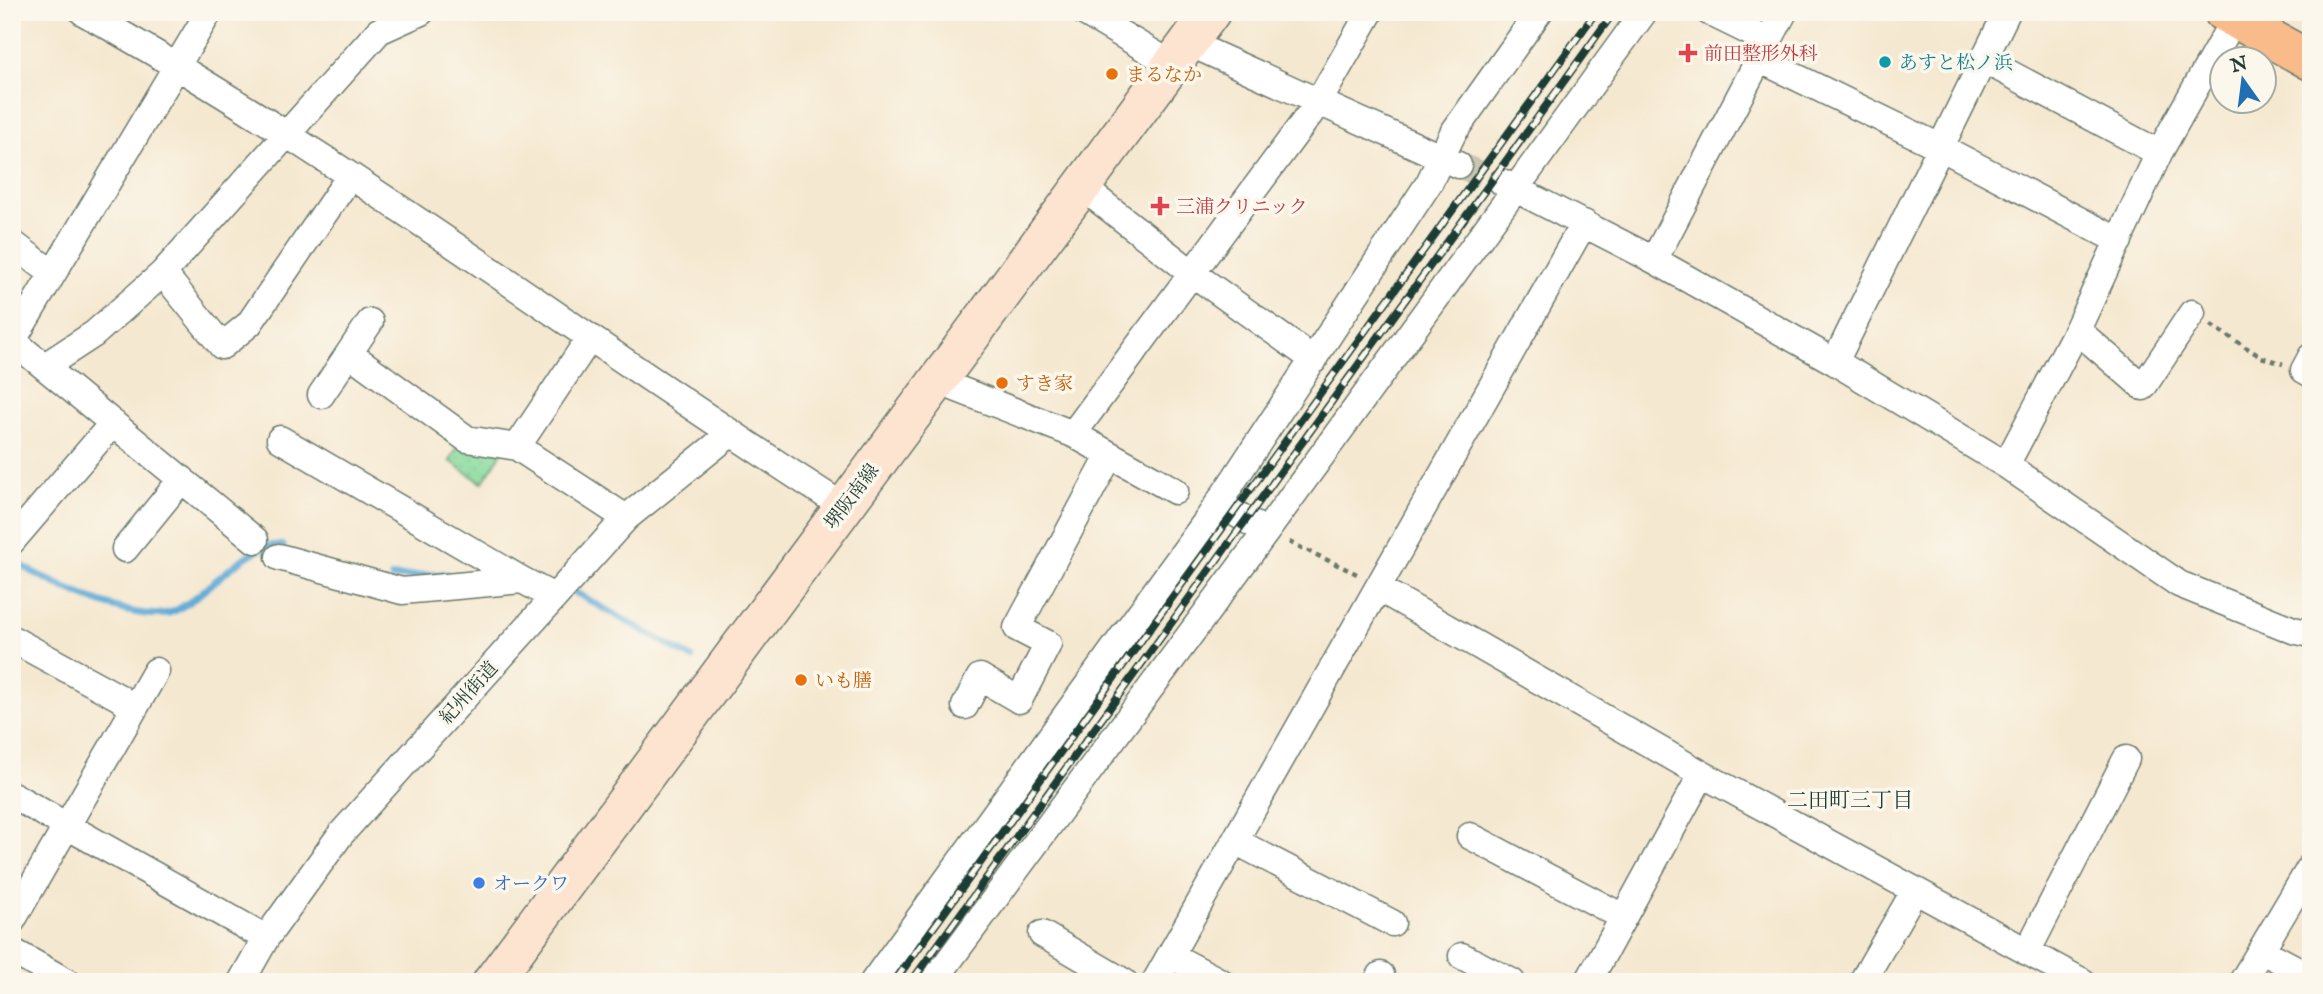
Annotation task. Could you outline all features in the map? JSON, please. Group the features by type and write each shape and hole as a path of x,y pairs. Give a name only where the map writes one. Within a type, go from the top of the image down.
{"main road":[{"name":"堺阪南線","path":"492,982 1211,12"},
{"path":"2232,14 2311,61"}],"street":[{"path":"83,12 177,65 287,133 730,434 843,506"},
{"path":"209,12 13,341 255,540"},
{"path":"45,366 94,334 163,273 379,31 421,12"},
{"path":"1084,12 1181,54 1318,103 1450,162"},
{"path":"1073,434 1318,103 1370,12"},
{"path":"873,982 1214,509 1450,162 1453,132 1539,12"},
{"path":"933,982 1261,540 1509,185 1644,12"},
{"path":"1709,12 1763,50 2119,241"},
{"path":"1654,260 1784,12"},
{"path":"1835,362 2007,12"},
{"path":"2006,465 2077,330 2159,153 2232,14"},
{"path":"1984,60 2159,153"},
{"path":"163,273 222,346 249,324 350,176"},
{"path":"1509,185 1654,260 1835,362 2006,465 2179,584 2293,630 2311,634"},
{"path":"1082,187 1192,273 1314,360"},
{"path":"1155,982 1584,223"},
{"path":"12,243 52,273"},
{"path":"2077,330 2143,387 2192,313"},
{"path":"321,395 370,322"},
{"path":"517,447 589,339"},
{"path":"350,354 467,439 517,447 626,518"},
{"path":"937,381 1073,434 1175,491"},
{"path":"12,541 113,423"},
{"name":"紀州街道","path":"242,982 266,938 341,834 626,518 730,434"},
{"path":"280,439 554,597"},
{"path":"965,706 981,677 1019,700 1048,644 1017,628 1110,455"},
{"path":"125,549 182,479"},
{"path":"1214,509 1261,540"},
{"path":"279,557 402,591 522,580"},
{"path":"1378,588 1702,774 2082,982"},
{"path":"12,639 120,698 133,709"},
{"path":"12,921 156,671"},
{"path":"2027,952 2126,759"},
{"path":"1588,982 1702,774"},
{"path":"12,795 266,938"},
{"path":"1470,836 1623,917"},
{"path":"1235,841 1392,923"},
{"path":"2242,982 2311,866"},
{"path":"1863,982 1915,890"},
{"path":"1042,934 1124,982"},
{"path":"2261,950 2311,977"},
{"path":"12,951 67,982"},
{"path":"1170,954 1221,982"},
{"path":"1462,956 1512,982"}],"path":[{"path":"2192,313 2261,357 2309,367"},
{"path":"1261,540 1372,581 1378,588"}],"green space":[{"path":"460,442 503,451 482,483 450,461"}],"waterway":[{"path":"12,559 44,578 88,598 133,612 153,614 169,613 182,607 255,551 270,546 283,546"},
{"path":"392,577 446,574"},
{"path":"571,590 692,658"}],"tunnel":[{"path":"1458,165 1502,182"}],"railway":[{"path":"894,982 1596,12"},
{"path":"911,982 1614,12"}],"place":[{"name":"前田整形外科","path":"1688,53"},
{"name":"あすと松ノ浜","path":"1885,62"},
{"name":"まるなか","path":"1112,74"},
{"name":"三浦クリニック","path":"1160,206"},
{"name":"すき家","path":"1002,383"},
{"name":"いも膳","path":"801,680"},
{"name":"オークワ","path":"479,883"}],"district":[{"name":"二田町三丁目","path":"1850,800"}]}
